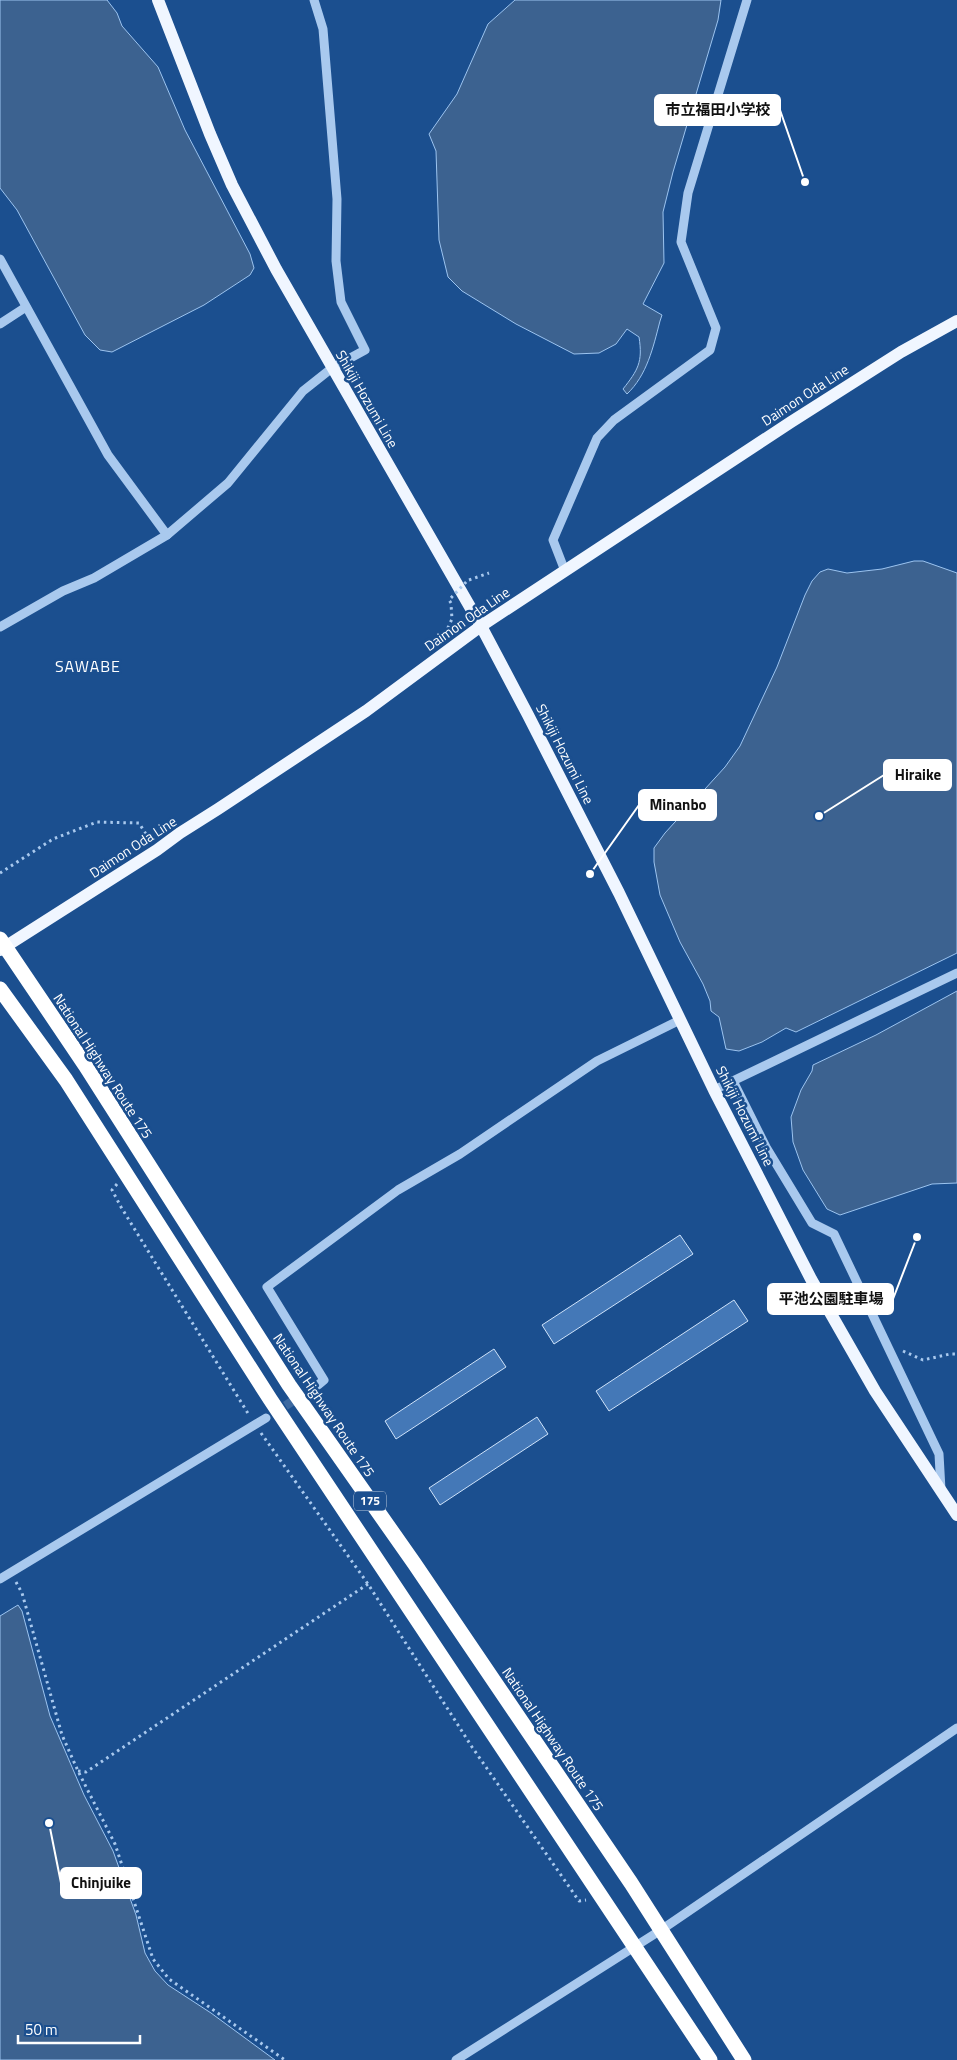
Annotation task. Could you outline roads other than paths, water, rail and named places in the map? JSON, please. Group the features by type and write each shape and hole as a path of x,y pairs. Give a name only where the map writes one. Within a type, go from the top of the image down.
{"highway":[{"name":"National Highway Route 175","path":"2,945 85,1065 289,1385 420,1572 631,1883 744,2060"},
{"name":"175","path":"0,988 66,1080 270,1399 710,2060"}],"main road":[{"name":"Shikiji Hozumi Line","path":"158,0 187,79 232,185 276,269 481,626 619,893 714,1090 811,1279 875,1391 957,1515"},
{"name":"Daimon Oda Line","path":"2,945 157,850 180,833 218,810 366,711 481,626 791,422 901,352 957,321"}],"street":[{"path":"0,628 63,591 94,578 167,535 228,483 303,391 332,368 365,350 341,302 336,261 337,199 323,29 314,0"},
{"path":"565,570 553,540 596,438 614,420 710,350 716,328 681,242 688,193 747,0"},
{"path":"0,259 108,456 167,535"},
{"path":"0,324 26,307"},
{"path":"714,1090 957,974"},
{"path":"318,1385 324,1380 267,1287 398,1190 460,1154 597,1061 680,1020"},
{"path":"733,1081 766,1148 812,1223 834,1234 939,1454 941,1490"},
{"path":"0,1579 266,1418"},
{"path":"456,2060 661,1930 957,1728"}],"water":[{"path":"0,0 107,0 117,13 122,26 158,67 185,130 250,254 254,268 250,275 204,305 112,352 100,350 85,335 17,210 0,188"},
{"path":"515,0 721,0 718,20 663,212 664,263 643,304 662,315 652,351 644,370 634,387 627,394 623,389 636,371 640,359 640,346 639,337 627,329 616,344 599,353 574,354 516,324 462,291 448,277 439,240 436,151 429,134 457,94 488,24"},
{"path":"914,561 923,561 957,573 957,953 796,1032 786,1028 762,1042 739,1051 726,1049 719,1017 711,1011 710,1001 703,984 680,942 660,895 654,862 654,848 665,833 725,767 740,746 777,667 805,595 812,581 820,572 828,569 847,573 882,569"},
{"path":"957,991 957,1183 932,1184 840,1215 827,1209 803,1170 793,1142 791,1117 813,1065 876,1035"},
{"path":"18,1605 22,1611 50,1716 84,1795 113,1851 136,1915 145,1953 155,1971 168,1985 211,2013 275,2060 0,2060 0,1616"}],"tunnel":[{"path":"274,1413 318,1385"}],"place":[{"name":"市立福田小学校","path":"805,182"},
{"name":"Hiraike","path":"819,816"},
{"name":"Minanbo","path":"590,874"},
{"name":"平池公園駐車場","path":"917,1237"},
{"name":"Chinjuike","path":"49,1823"}],"district":[{"name":"SAWABE","path":"88,666"}]}
